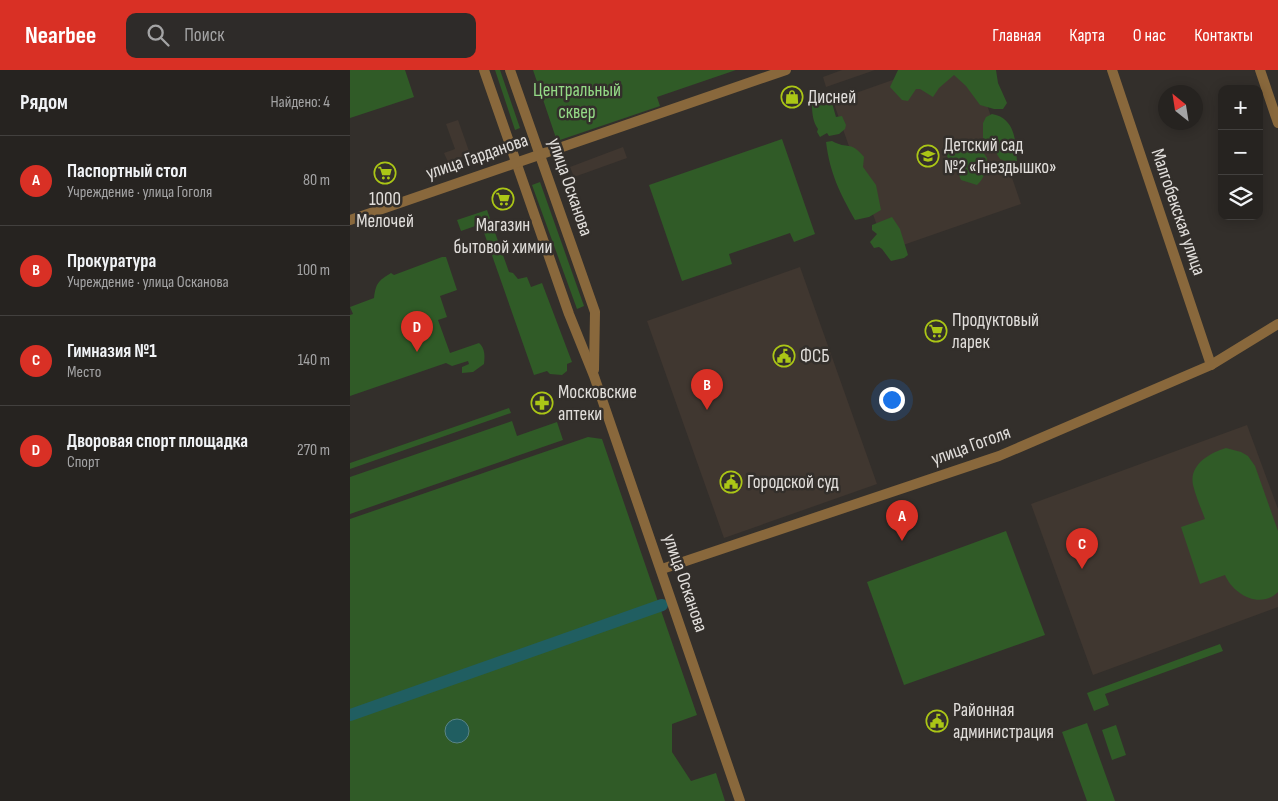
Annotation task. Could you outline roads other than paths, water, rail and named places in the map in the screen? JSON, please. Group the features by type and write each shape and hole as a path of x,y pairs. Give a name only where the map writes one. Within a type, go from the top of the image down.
{"street":[{"name":"улица Осканова","path":"484,70 569,314 594,376 662,569 740,801"},
{"name":"улица Осканова","path":"510,70 595,312 594,376"},
{"name":"улица Гарданова","path":"350,220 786,70"},
{"name":"Малгобекская улица","path":"1112,70 1211,365"},
{"path":"1260,70 1278,123"},
{"name":"улица Гоголя","path":"662,569 998,456 1211,365 1278,324"}],"water":[{"path":"457,719 462,720 468,726 468,736 462,742 457,743 452,742 446,736 445,731 446,726 452,720"}],"waterway":[{"path":"350,715 662,605"}],"place":[{"name":"Дисней","path":"792,97"},
{"name":"Детский сад №2 «Гнездышко»","path":"928,156"},
{"name":"1000 Мелочей","path":"385,173"},
{"name":"Магазин бытовой химии","path":"503,199"},
{"name":"Продуктовый ларек","path":"936,331"},
{"name":"Дворовая спорт площадка","path":"417,352"},
{"name":"ФСБ","path":"784,356"},
{"name":"Московские аптеки","path":"542,403"},
{"name":"Прокуратура","path":"707,410"},
{"name":"Городской суд","path":"731,482"},
{"name":"Паспортный стол","path":"902,541"},
{"name":"Гимназия №1","path":"1082,569"},
{"name":"Районная администрация","path":"937,721"}],"park label":[{"name":"Центральный сквер","path":"577,101"}]}
